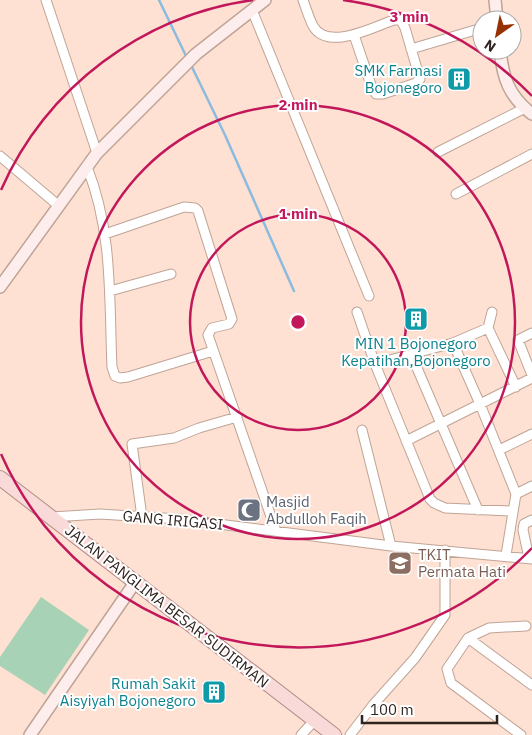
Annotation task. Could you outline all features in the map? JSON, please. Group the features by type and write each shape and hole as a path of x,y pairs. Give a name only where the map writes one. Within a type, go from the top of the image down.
{"main road":[{"path":"0,287 97,154 185,64 265,0"},
{"path":"502,60 504,75 511,93 528,111"},
{"name":"JALAN PANGLIMA BESAR SUDIRMAN","path":"0,478 334,735"},
{"path":"30,735 136,582"}],"street":[{"path":"46,0 97,154"},
{"path":"303,0 314,28 322,34 336,38 398,19 403,22 420,79 416,83 383,94 376,94 370,85 354,34"},
{"path":"252,10 369,296"},
{"path":"412,49 472,31"},
{"path":"438,152 528,111"},
{"path":"456,194 532,154"},
{"path":"0,156 59,206"},
{"path":"87,167 100,204 105,234 110,291 112,367 115,376 117,378 128,377 212,350"},
{"path":"105,234 184,207 195,208 198,211 232,319 229,324 210,329 208,335 276,531"},
{"path":"110,291 171,274"},
{"path":"357,312 375,364 430,499 445,508 512,511"},
{"path":"492,312 488,328 516,388"},
{"path":"375,364 453,343 488,328"},
{"path":"406,441 516,388 532,377 518,340 532,333"},
{"path":"453,343 516,494 506,556"},
{"path":"411,354 478,510"},
{"path":"142,516 132,444 174,438 199,428 237,417"},
{"path":"362,430 391,546"},
{"path":"499,450 532,434"},
{"path":"516,494 532,486"},
{"name":"GANG IRIGASI","path":"52,517 100,514 179,519 391,546 531,559"},
{"path":"531,559 523,530 524,524 532,520"},
{"path":"350,735 373,705 415,658 446,615 445,550"},
{"path":"521,735 451,683 447,669 468,638 490,628 526,626"},
{"path":"468,638 532,685"},
{"path":"301,735 315,720"}],"green space":[{"path":"41,597 89,630 45,695 0,666 0,657"}],"waterway":[{"path":"159,0 187,58"},
{"path":"191,65 225,135 294,291"}],"place":[{"name":"SMK Farmasi Bojonegoro","path":"459,79"},
{"name":"MIN 1 Bojonegoro Kepatihan,Bojonegoro","path":"416,319"},
{"name":"Masjid Abdulloh Faqih","path":"249,510"},
{"name":"TKIT Permata Hati","path":"400,563"},
{"name":"Rumah Sakit Aisyiyah Bojonegoro","path":"214,692"}]}
